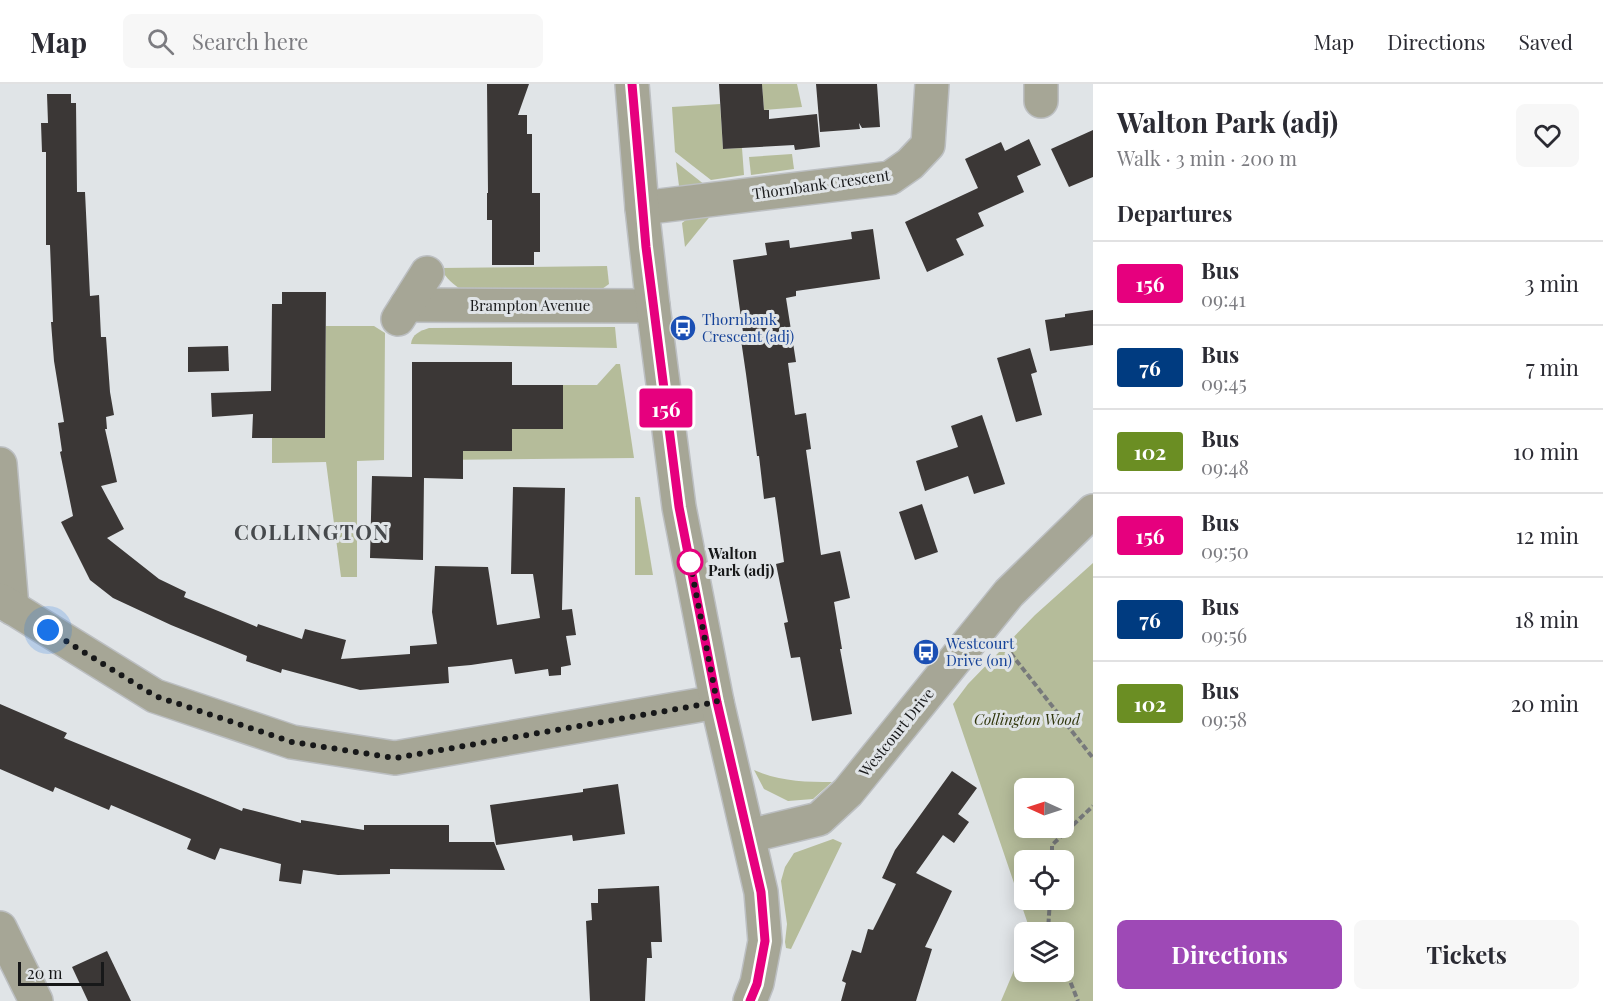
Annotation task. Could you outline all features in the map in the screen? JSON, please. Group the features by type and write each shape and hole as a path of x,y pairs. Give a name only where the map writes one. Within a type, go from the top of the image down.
{"street":[{"path":"632,84 642,208 679,507 717,702 761,892 765,941 757,984 750,1001"},
{"name":"Thornbank Crescent","path":"642,208 890,178 910,164 928,145 932,84"},
{"name":"Brampton Avenue","path":"427,273 401,314 653,306"},
{"path":"0,464 6,604 155,696 292,742 395,758 717,702"},
{"name":"Westcourt Drive","path":"749,836 819,819 848,792 1009,593 1093,511"},
{"path":"0,928 36,1001"}],"path":[{"path":"985,622 1093,758"},
{"path":"1052,850 1052,845 1093,806"},
{"path":"1070,982 1078,1001"}],"green space":[{"path":"762,84 797,84 802,107 764,110"},
{"path":"720,104 723,149 742,148 744,175 711,180 675,152 672,107"},
{"path":"792,154 794,169 751,175 749,157"},
{"path":"676,162 710,189 689,191 679,186"},
{"path":"712,214 685,247 682,223 691,216"},
{"path":"607,266 609,284 593,293 463,291 450,281 441,268"},
{"path":"326,326 374,326 385,333 384,460 357,461 357,577 341,577 326,462 272,463 272,425 282,438 325,438"},
{"path":"615,327 617,348 411,344 415,335 429,328"},
{"path":"435,362 469,362 469,451 511,451 512,414 563,429 563,385 597,385 616,364 620,364 634,458 435,460"},
{"path":"635,497 640,497 653,575 635,575"},
{"name":"Collington Wood","path":"1093,563 1093,1001 1001,1001 1014,970 1014,982 1074,982 1074,922 1027,922 1023,910 1074,910 1074,850 1014,850 1014,883 953,704 968,684 1035,615"},
{"path":"754,770 773,777 792,780 832,782 813,799 788,801 764,789"},
{"path":"833,839 842,843 791,949 786,948 787,924 781,881 785,867 794,853"}],"building":[{"path":"487,84 529,84 518,115 527,115 527,134 532,134 532,193 540,193 540,252 534,252 534,265 492,265 492,220 487,220"},
{"path":"719,84 762,84 764,110 769,110 769,119 817,114 820,147 795,150 794,145 723,149"},
{"path":"816,84 877,84 880,127 862,128 859,123 860,129 820,132"},
{"path":"47,94 71,94 71,103 76,103 77,192 85,192 90,296 99,295 101,337 106,337 114,415 106,417 107,429 105,429 117,482 101,486 124,529 107,538 159,579 186,592 184,597 257,627 258,624 302,639 305,629 346,640 341,659 410,654 410,646 437,644 432,612 435,566 488,567 497,625 540,618 533,574 511,574 513,487 565,488 562,610 572,609 576,635 566,636 571,665 561,667 561,675 549,676 548,669 515,674 512,659 448,667 449,683 360,690 282,669 281,673 246,661 247,656 113,598 90,580 61,522 73,516 60,452 62,451 58,423 64,422 54,361 50,245 46,245 46,152 42,152 41,123 48,123"},
{"path":"1093,130 1093,177 1069,187 1051,149"},
{"path":"1029,139 1041,165 1017,176 1024,192 978,213 984,226 956,239 964,255 927,272 905,222 978,188 965,159 1001,142 1005,151"},
{"path":"873,229 880,279 796,291 796,296 786,298 796,362 788,363 795,415 806,413 811,449 806,450 821,555 840,551 850,598 834,602 852,714 812,721 800,657 791,658 784,623 788,622 776,564 784,562 775,497 764,499 740,333 743,332 733,260 767,255 765,243 789,240 790,248 852,239 851,232"},
{"path":"282,292 326,292 325,438 252,438 253,414 212,417 211,393 271,391 272,304 282,304"},
{"path":"1093,310 1093,345 1050,351 1045,320"},
{"path":"228,346 229,371 188,372 188,347"},
{"path":"1030,348 1037,372 1031,374 1042,415 1016,422 997,358"},
{"path":"412,362 512,362 512,385 563,385 563,429 512,429 512,451 463,451 463,479 424,478 423,560 370,558 372,476 412,477"},
{"path":"982,415 1005,484 974,494 968,476 925,491 916,461 958,447 951,426"},
{"path":"922,504 938,552 915,560 899,512"},
{"path":"0,704 67,733 64,738 242,811 243,808 301,823 301,820 364,830 364,825 449,825 449,842 494,842 505,870 390,869 390,874 338,875 303,870 301,884 279,881 281,864 220,848 215,860 187,849 191,839 111,805 109,810 55,787 53,792 0,769"},
{"path":"952,771 977,788 958,814 969,822 954,843 943,835 916,873 952,891 925,947 932,949 916,1001 841,1001 846,983 842,981 852,950 861,953 868,929 873,930 896,884 882,878 895,850"},
{"path":"618,784 625,834 573,841 572,835 496,845 490,805 583,792 583,789"},
{"path":"659,886 662,942 651,942 652,958 647,958 645,1001 590,1001 586,921 592,920 591,903 598,903 598,889"},
{"path":"107,951 131,1001 88,1001 72,967"}],"bus line":[{"name":"156","path":"632,84 646,247 679,507 717,702 761,892 765,941 757,984 750,1001"}],"place":[{"name":"Thornbank Crescent (adj)","path":"683,328"},
{"name":"Walton Park (adj)","path":"690,562"},
{"name":"Westcourt Drive (on)","path":"926,652"}],"district":[{"name":"COLLINGTON","path":"312,531"}],"route":[{"path":"48,630 155,696 292,742 395,758 717,702 690,562"}]}
